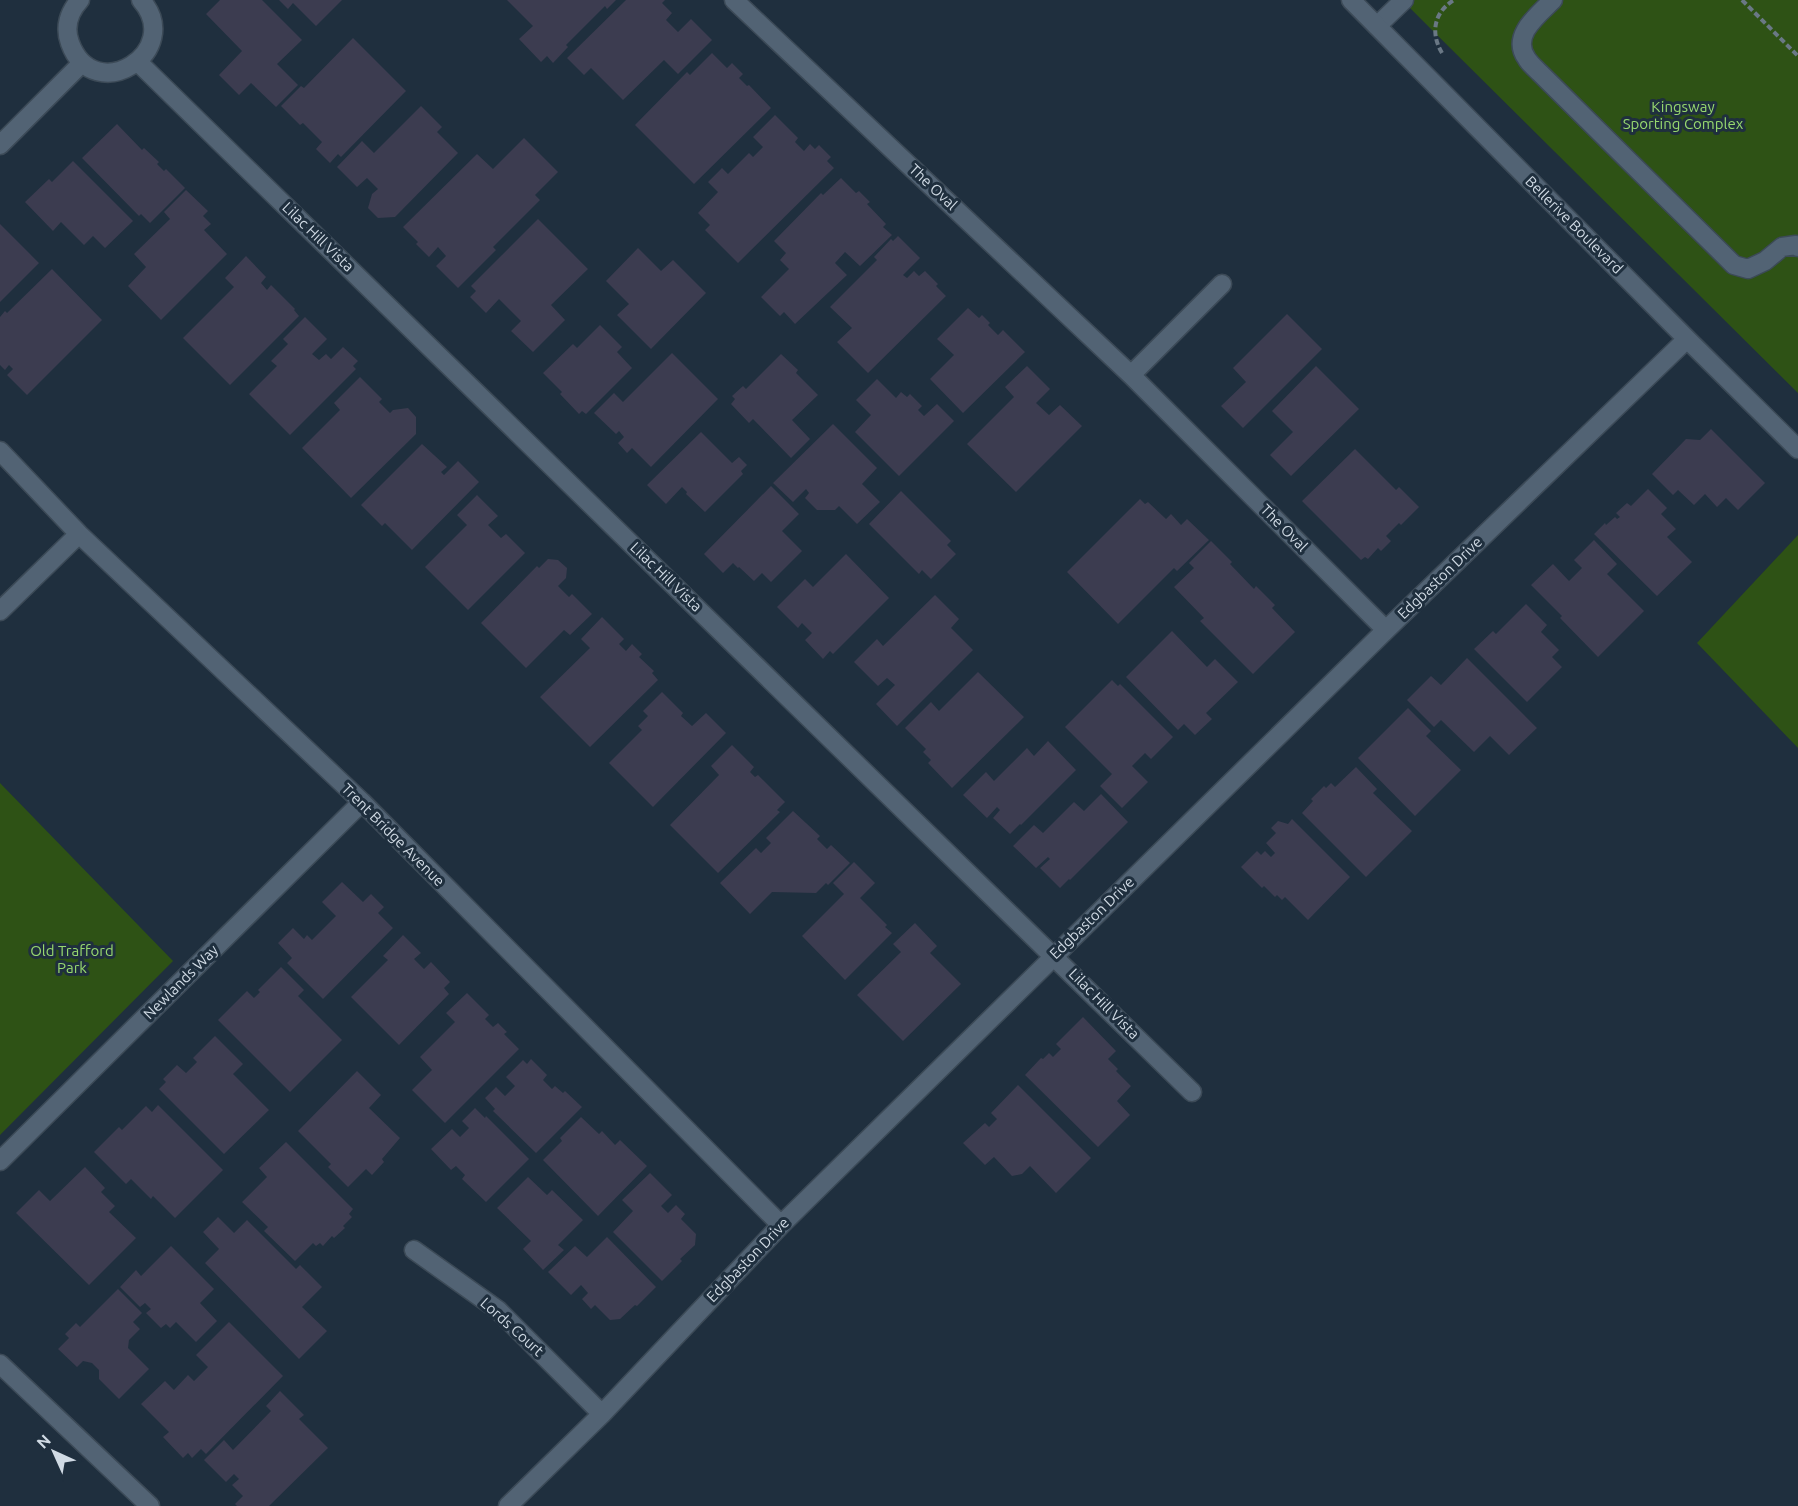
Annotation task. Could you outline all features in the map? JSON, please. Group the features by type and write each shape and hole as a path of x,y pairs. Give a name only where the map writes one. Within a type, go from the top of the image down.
{"street":[{"path":"80,0 73,8 68,22 68,37 73,52 82,63 96,70 110,73 125,70 138,62 150,45 153,31 151,16 144,1"},
{"name":"The Oval","path":"734,0 1131,375 1386,630"},
{"name":"Bellerive Boulevard","path":"1351,0 1798,449"},
{"path":"1377,26 1404,0"},
{"path":"1553,0 1524,32 1521,45 1525,58 1734,266 1748,269 1765,261 1782,247 1798,247"},
{"name":"Lilac Hill Vista","path":"138,62 1192,1092"},
{"path":"0,145 82,63"},
{"path":"1131,375 1222,284"},
{"name":"Edgbaston Drive","path":"508,1506 602,1414 781,1225 1386,630 1687,339"},
{"name":"Trent Bridge Avenue","path":"0,451 80,534 362,802 781,1225"},
{"path":"0,611 80,534"},
{"name":"Newlands Way","path":"0,1161 362,802"},
{"name":"Lords Court","path":"414,1250 498,1310 602,1414"},
{"path":"0,1364 150,1506"}],"path":[{"path":"1445,58 1436,44 1435,22 1439,14 1454,0"},
{"path":"1742,0 1798,56"}],"green space":[{"name":"Kingsway Sporting Complex","path":"1402,0 1798,0 1798,393 1434,32"},
{"path":"1798,535 1798,748 1697,643"},
{"name":"Old Trafford Park","path":"0,783 173,961 0,1135"}],"building":[{"path":"220,0 262,0 302,40 277,64 298,85 276,107 251,83 239,95 219,75 242,51 206,14"},
{"path":"279,0 342,0 316,26 293,3 288,9"},
{"path":"507,0 616,0 607,9 605,6 566,45 568,47 553,63 547,56 541,62 519,39 533,26"},
{"path":"626,0 665,0 662,3 672,13 666,20 678,32 691,19 712,40 678,74 664,60 623,100 591,68 584,75 567,58"},
{"path":"353,38 406,91 341,157 338,154 330,163 316,149 322,142 281,106 301,86 304,88"},
{"path":"712,53 727,68 732,63 743,74 739,78 771,108 694,184 635,125 687,72 690,75"},
{"path":"421,106 442,127 437,132 458,153 395,217 378,218 368,208 372,194 378,189 367,178 357,187 337,167 362,141 374,153"},
{"path":"775,115 798,138 795,142 804,151 810,144 815,149 819,145 831,157 827,161 834,168 738,263 705,230 710,225 698,213 718,192 708,182 722,168 728,174 749,153 753,157 763,147 753,137"},
{"path":"117,124 142,150 144,148 159,162 157,164 164,171 166,169 185,188 150,223 141,214 139,216 82,158"},
{"path":"524,138 558,172 535,195 540,200 493,247 496,250 458,288 436,266 446,256 438,247 429,257 403,227 477,154 493,169"},
{"path":"73,161 133,221 105,248 93,236 84,245 61,222 53,231 25,202 49,179 52,182"},
{"path":"841,178 856,193 859,191 870,202 867,204 886,224 883,227 892,235 860,266 845,252 835,263 847,275 795,324 784,312 780,316 761,297 789,269 780,260 786,253 774,241 821,193 823,195"},
{"path":"186,190 208,211 203,216 211,224 204,230 227,254 161,320 128,286 146,267 134,254 170,219 164,212"},
{"path":"538,219 588,269 551,305 565,320 533,352 511,331 521,321 499,299 486,313 470,297 476,291 471,286"},
{"path":"0,224 39,263 0,302"},
{"path":"898,236 920,258 903,275 907,278 914,271 919,276 925,271 946,296 868,373 837,342 852,328 830,307 877,260 874,257 891,239 893,241"},
{"path":"638,248 661,271 673,260 706,293 651,349 617,315 629,304 606,281"},
{"path":"246,256 266,277 261,283 267,290 271,285 299,316 230,385 183,338 234,287 225,278"},
{"path":"52,269 102,320 27,395 7,375 13,369 9,365 5,370 0,365 0,317 5,311 7,313"},
{"path":"968,308 979,318 982,315 998,335 1003,330 1025,352 963,413 930,379 954,355 937,339"},
{"path":"1287,314 1322,349 1243,428 1221,406 1246,382 1233,368"},
{"path":"305,317 327,339 312,354 319,360 326,354 331,359 343,347 358,361 353,366 356,369 290,435 249,394 277,366 271,361 288,344 283,339"},
{"path":"600,325 622,347 617,352 632,368 586,414 582,411 579,414 543,373 573,344 577,348"},
{"path":"672,353 718,399 651,467 632,448 627,453 618,443 624,437 619,431 616,434 594,413 614,393 623,402"},
{"path":"781,354 798,370 796,373 818,395 792,420 810,439 791,458 753,419 749,423 731,404 735,399 732,396 743,386 746,389"},
{"path":"1027,366 1050,389 1036,403 1049,415 1060,405 1082,426 1016,492 967,444 1014,397 1005,387"},
{"path":"1316,366 1359,409 1291,476 1270,455 1293,432 1272,411"},
{"path":"360,377 382,399 379,402 390,413 393,410 408,408 416,417 416,434 351,498 302,448 340,410 334,403"},
{"path":"877,379 896,398 901,392 907,397 910,394 922,406 918,410 924,416 937,404 954,421 899,476 855,432 871,415 856,400"},
{"path":"833,424 877,468 862,484 880,502 857,524 839,506 835,510 817,510 805,498 809,493 806,489 793,502 773,483"},
{"path":"1711,429 1765,483 1738,510 1726,498 1717,507 1705,494 1694,505 1678,490 1673,495 1652,474 1686,439 1700,440"},
{"path":"701,432 732,463 739,457 747,465 741,471 743,474 705,512 682,487 666,504 647,485"},
{"path":"422,444 447,467 441,472 444,475 458,461 479,482 412,550 385,523 382,526 361,505"},
{"path":"1355,449 1396,490 1399,487 1419,507 1386,536 1391,541 1381,551 1378,548 1368,559 1365,557 1361,560 1302,501"},
{"path":"771,486 799,514 782,531 802,551 771,582 762,573 754,581 733,563 723,573 704,554"},
{"path":"1648,489 1667,508 1661,514 1676,529 1667,537 1692,562 1657,596 1594,534 1605,523 1606,525 1615,517 1617,519 1620,517 1616,513 1627,503 1631,506"},
{"path":"901,491 951,541 947,545 956,554 931,579 922,570 919,574 869,524"},
{"path":"477,495 498,516 488,525 501,538 506,534 525,553 468,610 425,567 467,525 457,515"},
{"path":"1140,499 1145,504 1148,502 1166,519 1171,514 1181,525 1187,519 1209,540 1177,571 1174,568 1118,624 1067,572"},
{"path":"1594,540 1617,564 1607,574 1644,611 1598,657 1531,585 1553,564 1569,581 1582,568 1574,560"},
{"path":"1211,541 1254,589 1256,586 1275,605 1272,608 1295,632 1253,674 1200,621 1204,618 1174,587 1194,568 1189,563"},
{"path":"846,554 889,598 833,654 830,651 823,659 805,640 812,633 802,623 798,628 777,607 805,579 813,587"},
{"path":"548,559 558,560 567,568 566,578 558,586 569,597 572,594 592,614 570,635 564,630 526,668 481,623 537,566 539,568"},
{"path":"935,595 959,619 951,628 973,650 897,726 876,704 895,685 887,678 878,686 854,662 877,639 883,646"},
{"path":"1526,604 1547,625 1541,632 1559,650 1552,657 1562,667 1527,702 1474,649 1493,631 1496,634"},
{"path":"602,617 624,639 619,644 626,651 632,644 642,654 639,657 654,671 652,673 658,680 590,747 540,697 590,648 581,639"},
{"path":"1172,631 1207,667 1215,659 1238,682 1206,713 1212,719 1195,735 1184,724 1178,730 1126,677"},
{"path":"1467,658 1537,728 1509,755 1490,736 1474,752 1441,720 1434,727 1407,700 1431,676 1441,685"},
{"path":"978,672 1024,717 952,788 928,763 931,760 923,752 926,749 905,728 931,702 939,711"},
{"path":"1112,680 1118,686 1120,684 1173,737 1151,759 1145,753 1132,766 1148,782 1122,808 1100,786 1112,774 1065,727"},
{"path":"662,692 683,713 681,716 692,726 706,713 726,733 653,807 609,763 642,730 638,726 648,716 643,711"},
{"path":"1408,708 1431,731 1426,736 1461,770 1415,816 1358,758"},
{"path":"1048,741 1076,770 1010,834 993,818 1000,810 997,807 987,818 963,795 986,772 994,781 1027,748 1034,756"},
{"path":"732,745 754,767 750,772 755,777 758,775 785,802 777,810 780,812 718,873 670,825 719,775 711,766"},
{"path":"1356,767 1377,789 1373,793 1412,831 1366,877 1302,813 1313,801 1311,799 1324,786 1326,788 1331,783 1335,787"},
{"path":"1101,794 1128,822 1060,888 1040,868 1050,859 1048,857 1036,868 1013,846 1034,825 1043,833 1074,802 1084,811"},
{"path":"793,811 820,836 817,839 827,849 831,845 850,863 828,885 826,883 816,893 772,892 750,914 720,883 756,848 761,853 771,843 766,838"},
{"path":"1292,819 1350,877 1308,920 1285,897 1282,900 1277,895 1275,897 1264,886 1262,888 1241,867 1257,851 1261,855 1265,851 1271,857 1275,853 1266,843 1276,833 1271,828 1278,821 1288,824"},
{"path":"854,862 875,883 860,898 892,933 845,980 802,936 844,894 833,883"},
{"path":"342,882 363,902 371,894 384,907 378,913 393,928 323,999 287,963 292,958 278,943 293,928 304,939 307,935 312,940 336,916 322,902"},
{"path":"915,923 937,946 930,953 961,984 903,1041 857,995 901,952 893,944"},
{"path":"403,935 421,953 414,959 424,969 431,962 450,982 444,988 449,994 399,1045 351,997 388,960 383,956"},
{"path":"281,967 304,990 298,996 342,1040 290,1092 218,1020 247,991 254,998 260,992 258,990"},
{"path":"467,993 489,1015 485,1019 493,1027 498,1023 507,1032 504,1034 519,1049 445,1123 412,1090 432,1070 420,1057 455,1022 446,1013"},
{"path":"1083,1017 1116,1051 1108,1059 1131,1086 1117,1101 1130,1115 1098,1147 1025,1075 1041,1058 1043,1059 1049,1053 1053,1057 1061,1049 1056,1044"},
{"path":"215,1036 243,1064 233,1074 269,1110 224,1154 159,1089 166,1082 163,1079 177,1065 186,1073 197,1062 193,1058"},
{"path":"531,1059 547,1075 543,1080 552,1089 555,1086 563,1093 565,1091 582,1107 536,1153 493,1111 495,1109 485,1098 496,1087 505,1096 515,1086 506,1077 523,1060 527,1064"},
{"path":"357,1071 381,1095 369,1108 400,1138 372,1175 366,1169 348,1187 328,1167 331,1164 298,1131"},
{"path":"1018,1085 1091,1158 1056,1193 1030,1166 1022,1174 1012,1176 994,1157 985,1165 963,1143 985,1123 989,1127 997,1119 991,1113"},
{"path":"158,1105 223,1170 175,1218 153,1196 151,1199 131,1179 126,1184 94,1152 119,1127 122,1130 146,1106 152,1112"},
{"path":"475,1108 529,1159 486,1202 462,1179 465,1175 456,1166 451,1170 431,1149 452,1129 460,1137 469,1128 462,1121"},
{"path":"581,1117 599,1134 602,1131 615,1145 620,1140 647,1166 598,1216 543,1160 562,1141 560,1138"},
{"path":"286,1142 353,1209 349,1214 352,1217 343,1226 345,1228 334,1238 332,1236 323,1246 320,1243 316,1246 313,1243 295,1261 264,1231 268,1227 242,1202 267,1177 259,1168"},
{"path":"85,1167 105,1188 101,1192 115,1206 109,1212 136,1238 89,1285 16,1213 39,1190 50,1201"},
{"path":"650,1173 672,1195 661,1206 668,1213 676,1205 685,1214 681,1219 696,1234 695,1245 662,1281 613,1232 633,1211 622,1200"},
{"path":"528,1177 547,1195 552,1190 583,1220 558,1245 564,1250 543,1270 523,1249 531,1241 497,1208"},
{"path":"218,1217 234,1233 247,1220 296,1269 300,1265 322,1287 302,1307 327,1331 299,1359 205,1263 219,1249 203,1232"},
{"path":"607,1237 656,1287 620,1319 610,1320 595,1305 591,1309 582,1299 588,1293 581,1285 571,1295 548,1272 575,1246 587,1257"},
{"path":"171,1246 214,1289 200,1303 217,1321 196,1342 176,1322 170,1328 166,1324 161,1328 146,1313 151,1309 145,1303 140,1307 120,1287 136,1270 141,1276"},
{"path":"118,1289 142,1313 133,1322 140,1329 129,1340 128,1348 149,1369 119,1399 99,1379 99,1370 92,1363 83,1361 77,1367 58,1349 69,1338 65,1334 76,1323 80,1327"},
{"path":"229,1322 283,1376 206,1454 201,1449 192,1458 188,1453 183,1458 163,1437 169,1432 141,1404 165,1381 174,1390 188,1375 194,1381 208,1367 196,1355"},
{"path":"280,1391 304,1415 299,1419 328,1448 269,1506 237,1506 235,1504 243,1496 232,1485 239,1479 234,1474 226,1482 204,1460 224,1440 233,1450 271,1411 266,1406"}]}
